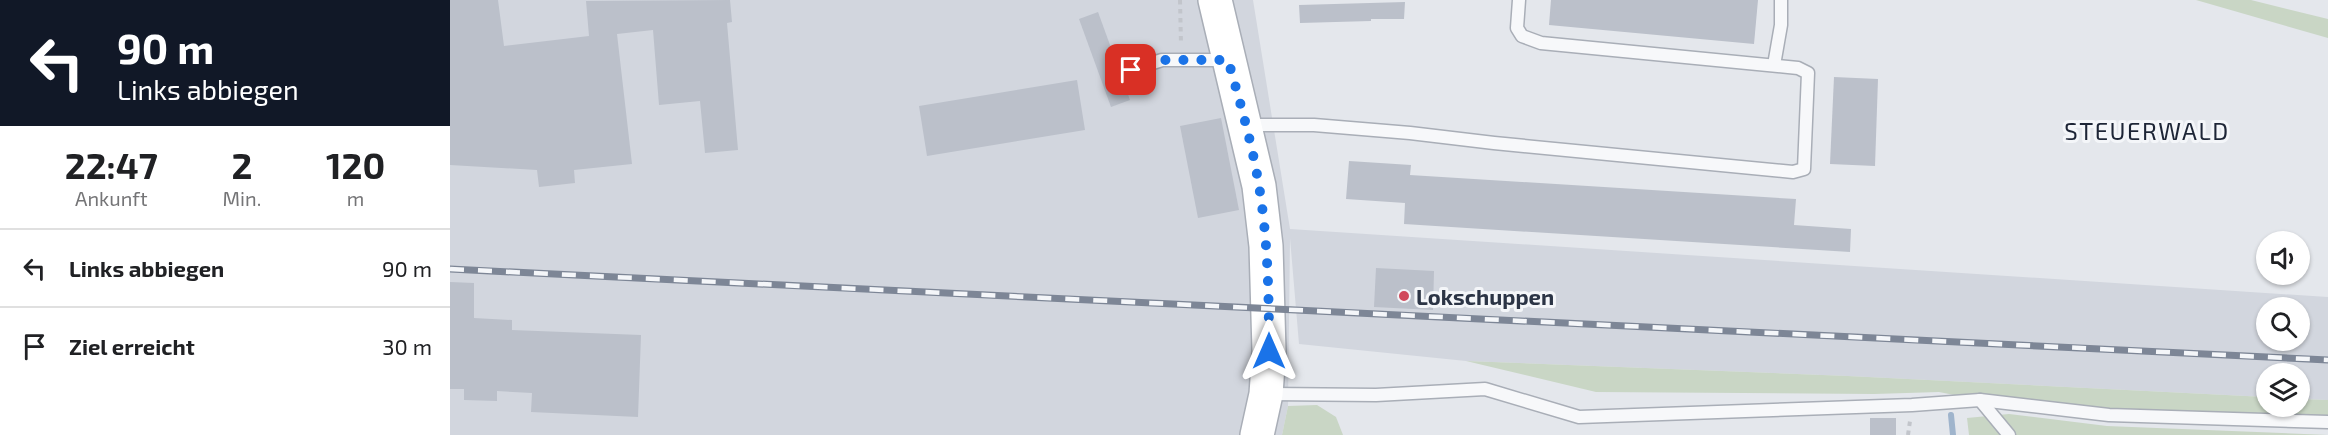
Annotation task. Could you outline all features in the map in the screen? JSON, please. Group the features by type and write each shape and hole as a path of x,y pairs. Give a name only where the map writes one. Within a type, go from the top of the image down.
{"main road":[{"path":"1215,0 1259,186 1266,246 1269,351 1266,394 1257,435"}],"lane":[{"path":"1246,125 1314,125 1794,172 1804,170 1808,73 1798,68 1774,65 1557,46 1534,41 1522,36 1517,28 1519,0"},
{"path":"1774,65 1781,25 1781,0"},
{"path":"1131,70 1162,60 1228,60"},
{"path":"1266,394 1376,395 1485,389 1579,417 1912,405 1980,400 2109,415 2328,422"},
{"path":"1980,400 2008,435"}],"path":[{"path":"1180,0 1182,59"}],"shaded area":[{"path":"450,0 1253,0 1290,229 2328,297 2328,400 2310,399 2310,363 2256,363 2256,396 1848,376 1466,361 1299,344 1290,238 1288,406 1282,435 450,435"}],"green space":[{"path":"2196,0 2251,0 2328,19 2328,38"},
{"path":"1466,361 1848,376 2256,396 2256,417 2310,417 2310,399 2328,400 2328,422 2109,415 1980,400 1939,392 1874,394 1596,392"},
{"path":"1317,405 1336,417 1343,435 1282,435 1288,406"},
{"path":"2009,414 2107,426 2328,435 1969,435 1967,418"}],"building":[{"path":"450,0 498,0 504,46 589,36 586,1 730,0 732,22 727,23 738,150 705,153 700,101 659,105 653,30 617,34 632,164 574,170 575,183 539,187 537,170 450,165"},
{"path":"1551,0 1758,0 1754,44 1549,25"},
{"path":"1405,2 1404,19 1300,23 1299,5"},
{"path":"1098,12 1130,100 1111,107 1079,19"},
{"path":"1834,77 1878,79 1875,166 1830,164"},
{"path":"1077,80 1085,130 927,156 919,106"},
{"path":"1221,118 1239,210 1198,218 1180,126"},
{"path":"1349,161 1411,165 1410,175 1796,199 1794,225 1851,229 1850,252 1404,224 1405,203 1346,199"},
{"name":"Lokschuppen","path":"1376,268 1434,271 1433,310 1374,307"},
{"path":"450,282 474,283 474,318 512,320 512,330 641,335 638,417 531,412 532,393 497,391 497,401 464,400 464,389 450,389"},
{"path":"1870,418 1896,418 1896,435 1870,435"}],"waterway":[{"path":"1951,415 1953,435"}],"railway":[{"path":"450,269 2328,360"}],"place":[{"name":"Lokschuppen","path":"1404,296"}],"district":[{"name":"STEUERWALD","path":"2147,130"}],"route":[{"path":"1131,70 1162,60 1228,60 1246,125 1259,186 1266,246 1269,351"}]}
